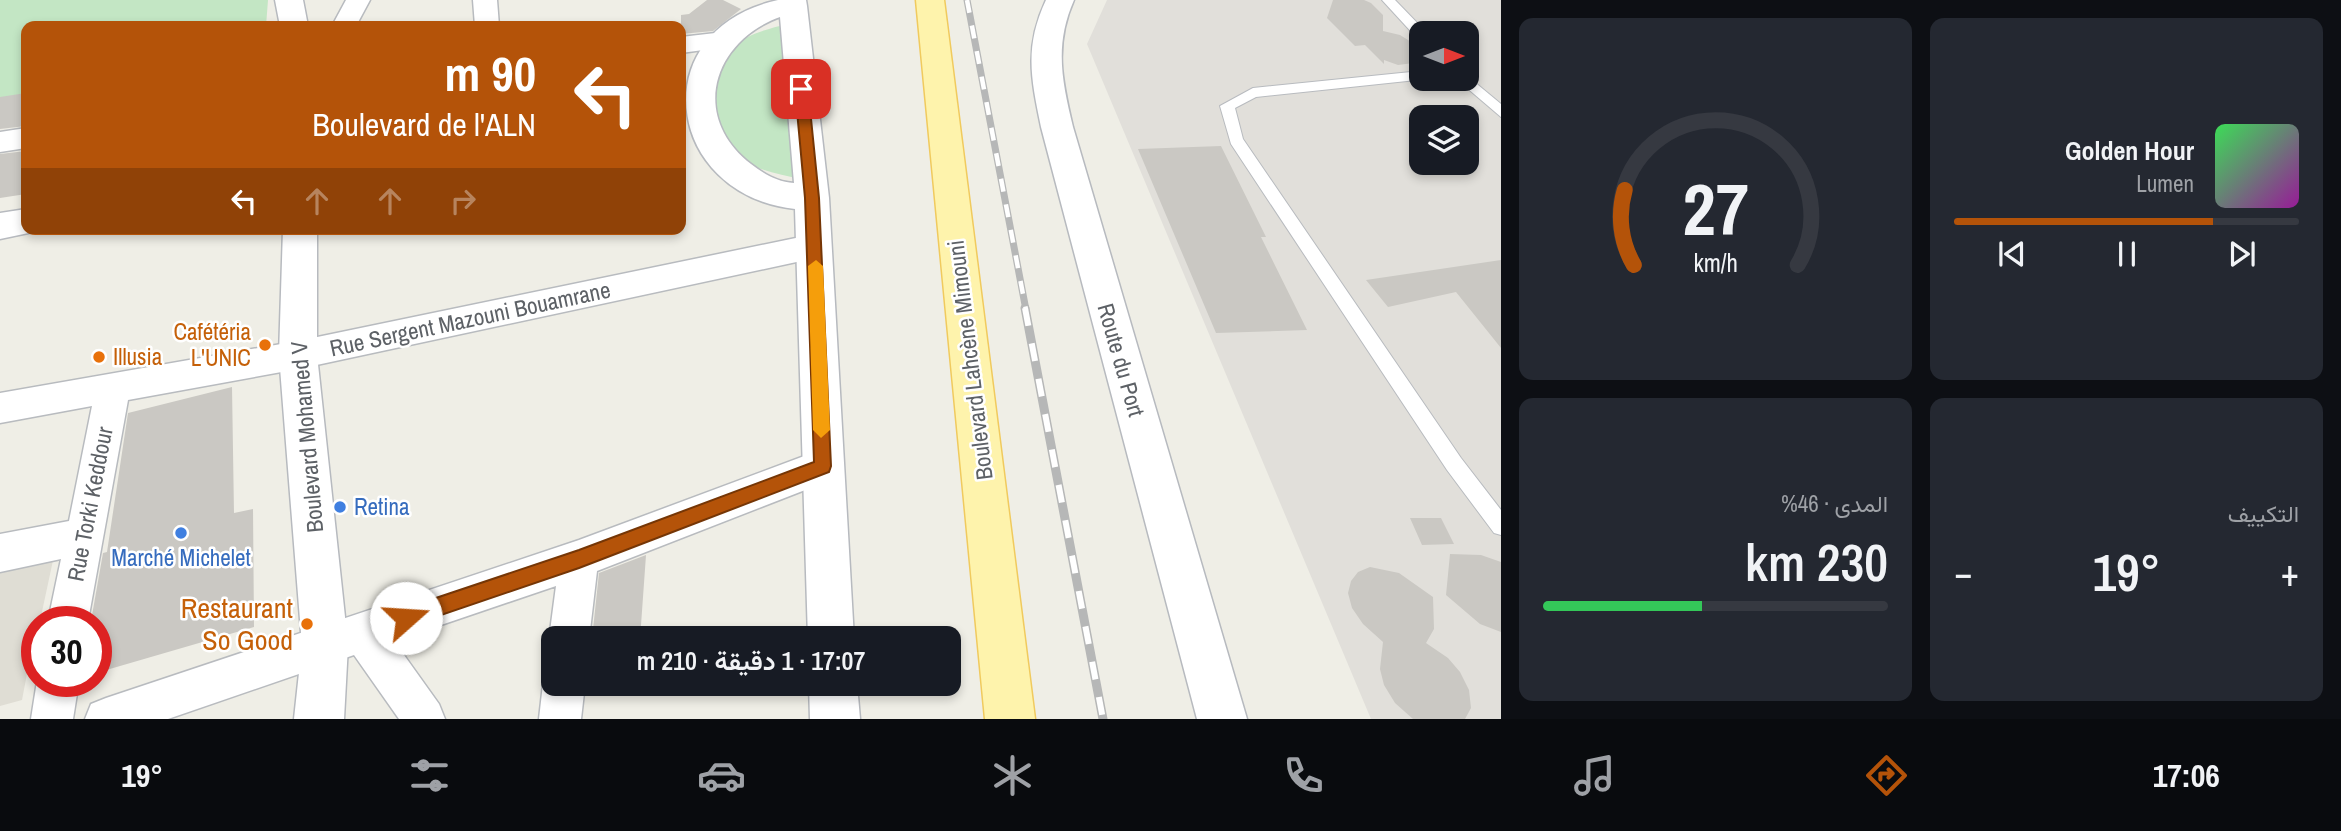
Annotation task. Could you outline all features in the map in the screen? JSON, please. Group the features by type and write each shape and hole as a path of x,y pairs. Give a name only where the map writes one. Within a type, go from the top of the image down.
{"main road":[{"path":"289,0 293,21"},
{"name":"Boulevard Lahcène Mimouni","path":"930,0 1010,719"},
{"name":"Route du Port","path":"1060,0 1051,16 1042,54 1057,127 1222,719"},
{"path":"812,198 775,192 737,173 690,117 707,67 724,40 742,24 765,12 793,3 812,198 815,246 830,626"},
{"path":"0,226 21,223"},
{"name":"Boulevard Mohamed V","path":"300,235 298,355 344,639 319,719"},
{"path":"834,696 835,719"}],"street":[{"path":"347,21 358,0"},
{"path":"485,0 487,21"},
{"path":"686,45 724,40"},
{"path":"0,142 21,139"},
{"name":"Rue Sergent Mazouni Bouamrane","path":"0,408 298,355 815,246"},
{"name":"Rue Torki Keddour","path":"70,606 113,387"},
{"path":"106,719 579,559 823,466"},
{"path":"0,553 82,536"},
{"path":"571,626 579,559"},
{"path":"344,639 424,719"},
{"path":"559,719 562,696"},
{"path":"52,719 55,697"}],"lane":[{"path":"1388,0 1409,22"},
{"path":"1409,77 1253,93 1227,106 1236,140 1454,464 1501,526"},
{"path":"1478,91 1501,112"}],"shaded area":[{"path":"1107,0 1501,0 1501,719 1371,719 1087,44"},
{"path":"55,551 43,606 21,606 22,700 0,706 0,562"}],"green space":[{"path":"0,0 268,0 266,21 21,21 21,97 0,100"},
{"path":"787,24 801,180 759,168 740,156 720,127 713,93 715,76 733,47 751,35"}],"building":[{"path":"707,0 723,0 741,9 713,31 686,34 686,21 681,21 681,15 689,14"},
{"path":"1333,0 1364,0 1371,3 1383,15 1383,31 1400,35 1409,41 1409,64 1398,65 1384,60 1384,64 1365,45 1355,46 1327,18"},
{"path":"21,94 21,127 0,129 0,97"},
{"path":"1221,146 1266,237 1261,237 1307,330 1216,333 1138,149"},
{"path":"21,152 21,195 0,198 0,154"},
{"path":"1501,260 1501,348 1456,292 1388,307 1366,280"},
{"name":"Marché Michelet","path":"232,387 234,513 253,509 254,627 112,668 112,606 94,606 103,553 107,552 128,413"},
{"path":"1410,518 1441,518 1454,544 1422,545"},
{"path":"1450,554 1481,555 1501,562 1501,632 1480,624 1446,595"},
{"path":"646,555 641,626 593,626 599,573"},
{"path":"1370,567 1399,573 1433,597 1434,629 1426,643 1448,658 1460,672 1469,690 1471,708 1465,719 1413,719 1395,703 1384,685 1380,669 1383,642 1363,624 1352,608 1348,593 1351,581 1358,572"}],"railway":[{"path":"967,0 1026,310"},
{"path":"1025,308 1103,719"}],"slow traffic":[{"path":"816,266 821,430"}],"place":[{"name":"Cafétéria L'UNIC","path":"265,345"},
{"name":"Illusia","path":"99,357"},
{"name":"Retina","path":"340,507"},
{"name":"Marché Michelet","path":"181,533"},
{"name":"Restaurant So Good","path":"307,624"}],"route":[{"path":"406,618 579,559 823,466 815,246 801,89"}]}
